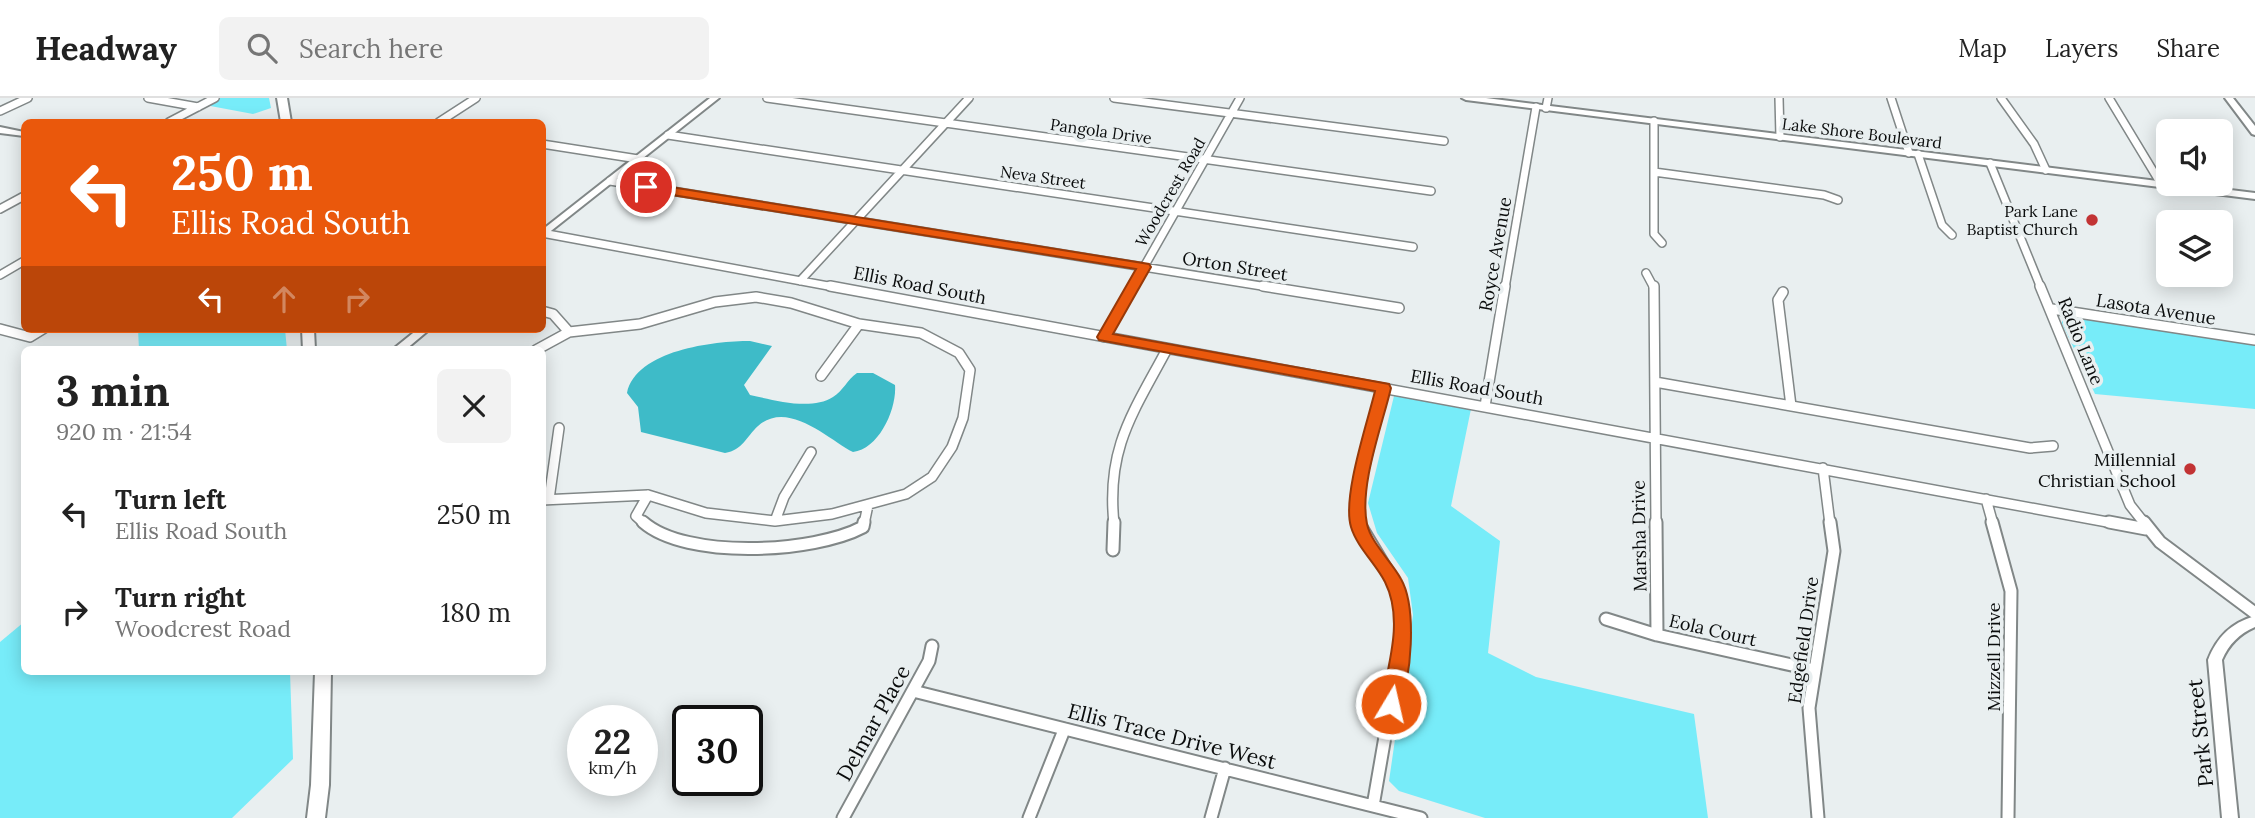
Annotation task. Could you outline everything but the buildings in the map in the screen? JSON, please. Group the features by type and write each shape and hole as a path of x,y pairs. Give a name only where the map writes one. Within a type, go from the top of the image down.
{"main road":[{"path":"282,98 286,119"},
{"path":"316,818 323,675"}],"street":[{"path":"0,111 28,98"},
{"path":"148,98 198,107"},
{"path":"175,119 215,98"},
{"path":"444,119 475,98"},
{"path":"546,232 715,98"},
{"name":"Pangola Drive","path":"767,98 1431,191"},
{"path":"800,281 969,98"},
{"path":"1114,98 1444,141"},
{"name":"Woodcrest Road","path":"1104,337 1240,98"},
{"name":"Lake Shore Boulevard","path":"1466,98 1544,104 1654,121 2156,183"},
{"path":"1779,98 1780,137"},
{"path":"1891,98 1942,225 1952,234"},
{"path":"2001,98 2034,144 2046,170"},
{"path":"2109,98 2156,176"},
{"path":"2230,98 2255,132"},
{"name":"Royce Avenue","path":"1485,406 1544,104"},
{"path":"1654,121 1654,234 1662,243"},
{"path":"0,130 21,134"},
{"name":"Neva Street","path":"668,135 1413,247"},
{"path":"546,145 638,159"},
{"name":"Radio Lane","path":"1990,163 2130,505 2146,529"},
{"path":"1654,172 1838,200"},
{"name":"Orton Street","path":"610,181 1399,308"},
{"name":"Lake Shore Boulevard","path":"2233,193 2255,196"},
{"path":"0,209 21,198"},
{"name":"Ellis Road South","path":"546,235 1655,436 2146,529 2255,613"},
{"path":"0,275 21,263"},
{"name":"Marsha Drive","path":"1646,273 1654,283 1657,635"},
{"path":"1783,292 1777,300 1791,406"},
{"path":"543,346 569,332 640,324 715,302 756,297 791,303 859,324 920,333 959,353 970,370 963,418 943,464 922,486 868,505 800,520 775,521 706,513 648,495 546,499 554,474 551,454 559,428"},
{"name":"Lasota Avenue","path":"2052,309 2255,340"},
{"path":"546,313 553,314 569,332"},
{"path":"821,376 859,324"},
{"path":"0,329 30,337 36,333"},
{"path":"403,346 420,333"},
{"path":"1113,550 1116,535 1111,483 1125,432 1167,349"},
{"path":"1655,382 2030,449 2053,446"},
{"path":"1373,806 1404,627 1400,595 1368,546 1356,503 1383,388"},
{"path":"775,521 784,497 811,452"},
{"name":"Edgefield Drive","path":"1818,818 1809,708 1834,551 1823,468"},
{"path":"648,495 636,516 644,527 700,544 753,550 813,546 847,537 863,527 868,505"},
{"name":"Mizzell Drive","path":"1986,499 2011,590 2008,818"},
{"name":"Eola Court","path":"1606,619 1657,635 1814,670"},
{"name":"Park Street","path":"2230,818 2215,660 2228,637 2241,626 2255,621"},
{"name":"Delmar Place","path":"843,818 929,661 932,646"},
{"name":"Ellis Trace Drive West","path":"913,691 1421,818"},
{"path":"1029,818 1065,730"},
{"path":"1211,818 1225,768"}],"shaded area":[{"path":"219,98 269,98 271,108 253,114 205,105"},
{"path":"2062,315 2255,343 2255,409 2095,394 2062,323"},
{"path":"138,333 285,333 287,346 139,346"},
{"path":"750,341 772,346 744,385 750,395 803,404 824,401 836,395 857,373 873,373 895,385 893,405 878,436 871,444 853,452 808,424 782,417 770,419 758,426 740,446 725,453 641,432 638,407 627,393 633,378 645,367 660,358 698,346"},
{"path":"1394,396 1471,409 1451,506 1500,541 1488,653 1536,677 1694,714 1708,818 1485,818 1399,791 1389,781 1413,615 1408,578 1377,533 1368,503"},
{"path":"21,624 21,675 290,675 293,759 232,818 0,818 0,642"}],"place":[{"name":"Park Lane Baptist Church","path":"2092,220"},
{"name":"Millennial Christian School","path":"2190,469"}],"route":[{"path":"646,187 1144,267 1104,337 1383,388 1356,503 1359,528 1368,546 1394,582 1403,610 1404,627 1391,704"}]}
